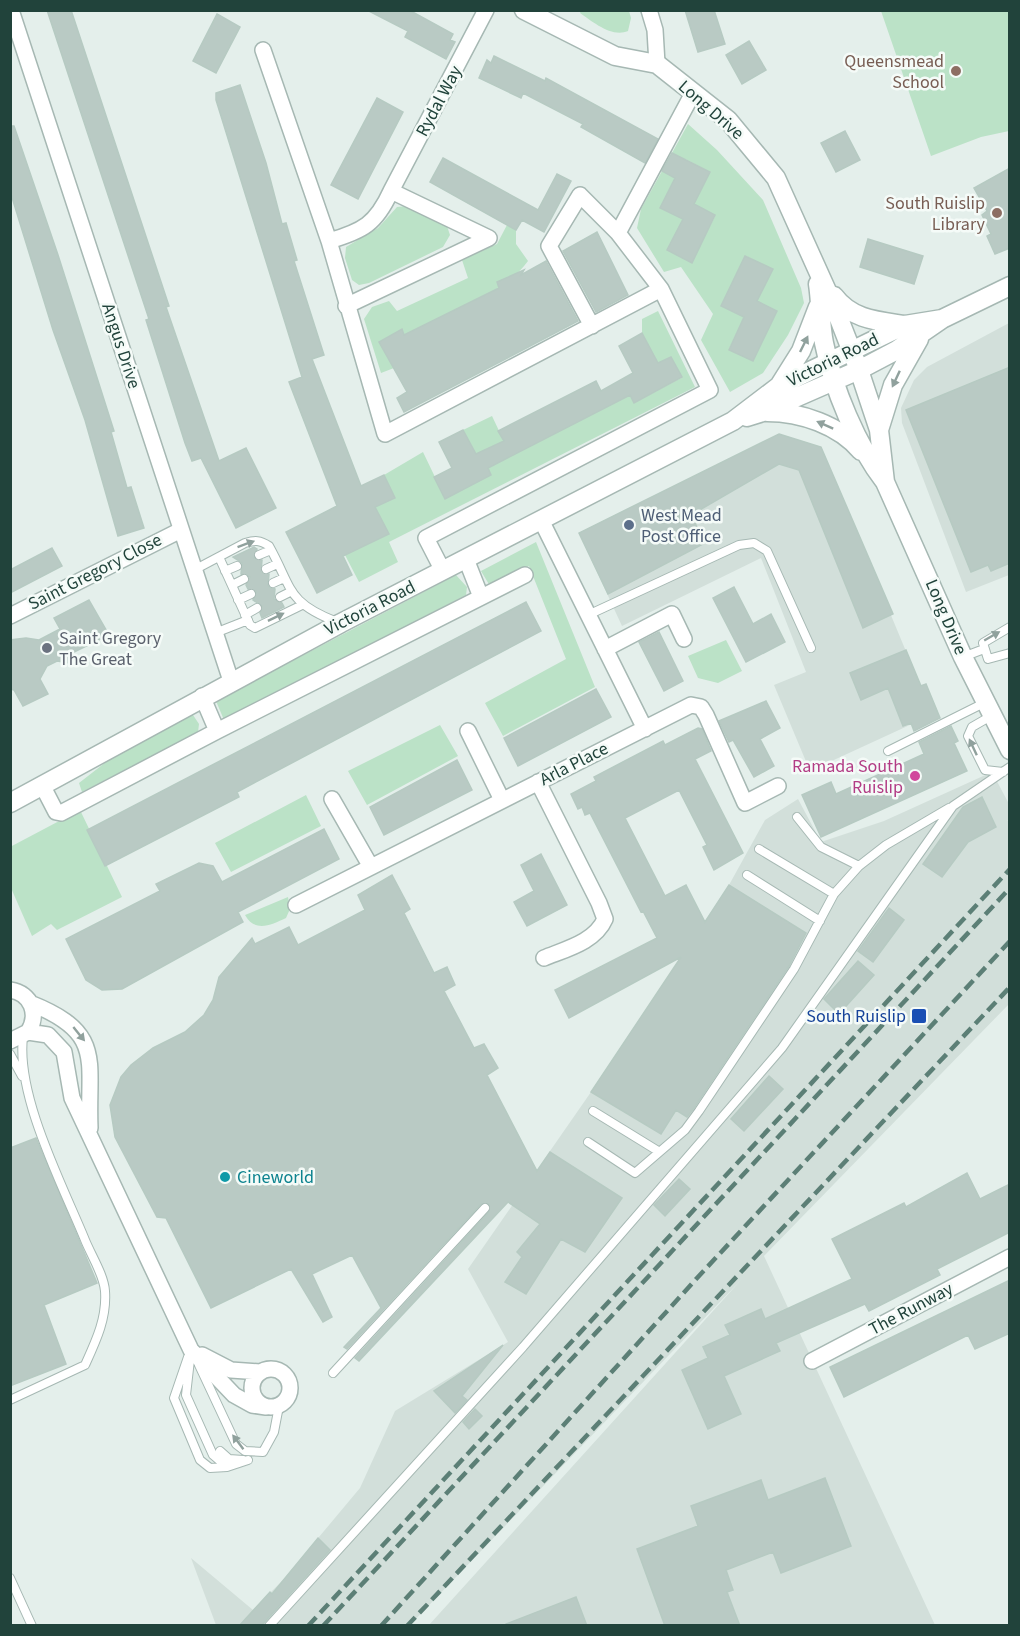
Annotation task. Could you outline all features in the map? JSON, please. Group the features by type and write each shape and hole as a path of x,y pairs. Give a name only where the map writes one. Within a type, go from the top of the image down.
{"street":[{"name":"Angus Drive","path":"11,10 231,681"},
{"name":"Rydal Way","path":"329,241 356,233 381,214 486,10"},
{"path":"524,10 615,56 657,64 655,30 649,10"},
{"path":"262,50 329,241 385,434 661,289"},
{"name":"Long Drive","path":"657,64 728,120 776,178 796,217 821,285 859,370 879,430 885,482"},
{"path":"618,233 693,93"},
{"path":"346,306 489,238 392,191"},
{"path":"443,571 426,538 710,390 661,289 618,233 580,195 549,246 592,326"},
{"path":"821,285 841,306 853,314 868,320 905,325"},
{"path":"779,386 811,330 821,285"},
{"name":"Long Drive","path":"821,285 829,363 836,381 869,462 885,482 963,657 1010,750"},
{"name":"Victoria Road","path":"733,420 764,412 859,370 942,319 1010,286"},
{"name":"Victoria Road","path":"11,802 202,696 733,420 779,386 905,325 942,319"},
{"path":"879,430 893,385 923,332"},
{"path":"764,412 796,415 828,426 842,433 869,462"},
{"path":"541,520 645,729"},
{"name":"Saint Gregory Close","path":"10,616 181,530"},
{"path":"466,559 481,597"},
{"path":"42,785 56,812 61,813 217,730 525,575"},
{"path":"605,649 672,614 684,639"},
{"path":"202,696 217,730"},
{"name":"Arla Place","path":"296,905 691,705 700,707 746,803 778,786"},
{"path":"468,731 502,800"},
{"path":"538,782 599,903 605,920 591,938 544,958"},
{"path":"332,799 371,867"},
{"path":"12,987 30,1003 62,1018 83,1038 90,1054 90,1137"},
{"path":"20,1037 34,1018 30,1003"},
{"path":"20,1037 48,1035 64,1052 72,1098 191,1350 234,1395 252,1405 272,1406 288,1398 291,1392 289,1379 285,1373 272,1368 260,1372 231,1370 191,1350"},
{"name":"The Runway","path":"812,1361 1010,1257"},
{"path":"260,1372 253,1382 252,1389 257,1401 272,1406"}],"lane":[{"path":"194,570 254,540 262,542 271,550 284,578 302,605 340,623"},
{"path":"588,615 739,545 754,543 767,551 811,648"},
{"path":"260,555 271,550"},
{"path":"219,556 238,600 255,628 302,605"},
{"path":"266,569 277,564"},
{"path":"225,571 237,566"},
{"path":"273,583 284,578"},
{"path":"232,585 244,579"},
{"path":"280,597 292,591"},
{"path":"238,600 250,594"},
{"path":"215,633 247,617 257,608"},
{"path":"1010,627 983,641 984,649 991,660 1010,653"},
{"path":"963,657 984,649"},
{"path":"888,751 988,710"},
{"path":"988,710 972,727 968,736 985,770 1006,770"},
{"path":"588,1142 635,1173 685,1130 794,969 834,894 859,867 886,845 953,806 1006,770"},
{"path":"269,1626 523,1347 782,1048 953,806"},
{"path":"797,817 821,847 859,867"},
{"path":"759,849 834,894"},
{"path":"747,875 820,921"},
{"path":"20,1037 25,1083"},
{"path":"10,1054 25,1083 43,1136 105,1289 102,1329 86,1365 10,1400"},
{"path":"593,1111 658,1151"},
{"path":"333,1373 485,1208"},
{"path":"191,1350 236,1444 245,1452 263,1452"},
{"path":"191,1350 186,1395 213,1455 227,1467"},
{"path":"191,1350 174,1398 200,1461 210,1468 227,1467 263,1452 274,1432 272,1406"},
{"path":"220,1451 229,1459 248,1460"},
{"path":"10,1578 32,1626"}],"shaded area":[{"path":"1009,323 1009,575 966,592 902,423 901,408 914,380 927,367"},
{"path":"779,434 821,447 920,685 926,684 938,712 810,771 774,685 806,672 761,558 622,626 579,533"},
{"path":"992,772 1009,804 1007,821 1009,820 1009,1004 764,1256 935,1625 429,1625 741,1280 410,1625 216,1625 191,1558 253,1610 283,1580 360,1488 395,1411 508,1342 468,1269 591,1092 729,885 765,820 798,799 821,842 884,821"}],"green space":[{"path":"581,11 629,11 631,18 628,31 622,33 609,31 591,21 580,13"},
{"name":"Queensmead School","path":"881,11 1009,11 1009,131 981,137 931,156"},
{"path":"688,124 717,150 763,200 801,288 804,303 788,335 763,373 730,392 701,340 713,314 681,267 664,272 637,228 641,209","holes":["685,159 710,172 694,204 715,216 692,262 668,250 683,219 660,208","746,256 772,269 757,301 777,311 753,361 729,349 744,317 721,306"]},
{"path":"407,206 447,226 450,235 443,247 369,283 359,285 352,280 345,258 346,247 378,228 397,207"},
{"path":"507,225 516,230 516,244 528,261 504,284 471,304 404,335 402,329 380,343 394,368 381,373 364,319 372,307 389,301 397,311 468,278 462,260 497,244"},
{"path":"658,311 695,387 389,542 398,562 359,582 345,555 388,534 375,507 395,498 384,475 423,452 445,498 491,475 480,453 476,454 463,430 492,416 511,456 628,392 634,403 681,378 671,357 658,363 642,333 642,319"},
{"path":"536,542 595,687 503,736 485,703 566,659 529,566 490,586 481,571"},
{"path":"456,575 467,587 466,595 224,720 216,701"},
{"path":"726,640 742,671 718,683 698,678 688,656"},
{"path":"191,712 199,724 198,732 82,792 79,783 124,748"},
{"path":"440,725 458,756 367,805 348,771"},
{"path":"306,795 321,826 231,872 215,843"},
{"path":"80,810 122,897 57,930 51,924 32,936 11,888 10,847"},
{"path":"288,897 290,909 286,918 275,923 258,926 249,921 245,915"}],"building":[{"path":"47,10 71,10 169,306 166,307 219,461 246,448 276,508 236,528 201,458 192,461 185,443 146,320 149,319"},
{"path":"367,10 409,10 453,34 450,40 455,42 446,59 405,37 408,31"},
{"path":"685,10 714,10 725,44 698,52"},
{"path":"217,14 240,27 216,73 193,61"},
{"path":"749,41 766,70 742,84 726,55"},
{"path":"494,56 545,81 546,78 658,139 645,163 581,127 583,124 523,93 521,98 479,78 487,60 491,63"},
{"path":"240,85 266,163 282,224 286,223 297,260 294,261 324,355 312,359 361,486 384,475 395,498 375,507 389,534 343,556 352,575 317,593 286,532 337,506 289,382 302,377 216,100 216,93"},
{"path":"377,98 403,112 358,199 331,185"},
{"path":"10,126 14,126 58,255 114,431 111,432 127,488 131,487 144,528 118,536 85,420 53,330 10,191"},
{"path":"845,131 860,160 836,172 821,143"},
{"path":"672,153 710,172 694,204 715,215 692,263 667,250 683,219 660,208 675,178 662,171"},
{"path":"443,158 538,210 557,174 571,181 544,232 522,220 516,230 430,182"},
{"name":"South Ruislip Library","path":"1010,168 1010,248 995,254 987,236 991,234 982,215 987,211 974,188"},
{"path":"597,232 628,295 596,312 563,251"},
{"path":"868,239 923,256 914,284 860,267"},
{"path":"745,256 773,269 757,301 777,311 753,361 729,350 744,317 721,306"},
{"path":"546,261 578,321 404,412 397,398 407,392 379,342 402,329 404,335 499,288 497,282 524,270 521,275"},
{"path":"642,333 658,363 671,357 682,377 634,403 630,395 488,468 491,475 445,499 434,477 452,468 439,442 463,430 476,454 504,441 498,431 596,381 601,391 633,373 619,346"},
{"path":"1010,367 1010,563 991,571 988,565 971,572 906,410"},
{"path":"779,434 821,447 893,614 863,628 799,470 779,464 691,515 705,543 608,594 579,533"},
{"path":"254,547 257,549 254,558 262,560 261,572 269,574 268,586 275,589 274,599 282,603 284,607 262,618 260,613 262,606 253,600 256,591 248,589 246,585 250,577 241,574 242,563 233,557"},
{"path":"52,548 62,566 10,593 10,570"},
{"path":"734,587 753,624 771,614 785,642 746,662 713,598"},
{"name":"Saint Gregory The Great","path":"89,600 109,635 72,653 69,663 57,661 47,666 40,679 48,694 23,706 14,690 10,689 10,640 26,638 39,640 60,629 54,618"},
{"path":"526,602 541,631 237,792 239,797 105,866 87,830"},
{"path":"659,632 683,681 664,691 639,642"},
{"path":"906,650 921,686 926,684 940,718 914,731 911,723 903,726 888,688 861,700 850,673"},
{"path":"596,689 611,717 518,766 504,738"},
{"path":"766,701 780,728 760,739 774,766 754,777 733,740 729,742 719,721"},
{"name":"Ramada South Ruislip","path":"951,726 958,741 954,743 967,771 821,837 802,795 831,782 836,794 924,754 919,742"},
{"path":"698,728 702,729 711,751 695,759 743,853 714,870 703,847 707,845 679,790 625,818 665,896 686,885 705,922 729,885 806,933 789,966 694,1108 687,1117 676,1110 661,1134 591,1092 681,957 569,1018 555,990 657,938 643,911 641,912 590,813 585,815 582,807 578,809 571,794 596,781 594,777 663,741 665,745"},
{"path":"457,760 472,790 384,835 370,807"},
{"path":"982,797 996,827 968,842 942,877 923,864 963,807"},
{"path":"324,829 339,859 238,912 243,922 122,989 102,990 86,980 66,939 160,891 156,884 199,863 213,866 222,882"},
{"path":"541,854 567,905 527,926 514,902 534,891 521,865"},
{"path":"392,875 410,909 404,913 434,973 447,967 455,985 444,991 474,1048 484,1044 498,1068 487,1075 537,1171 550,1152 622,1198 585,1252 561,1239 526,1294 505,1282 522,1257 517,1252 540,1224 508,1202 359,1361 355,1358 489,1212 489,1204 481,1204 347,1349 344,1347 381,1308 352,1255 312,1274 332,1317 323,1322 291,1269 211,1308 166,1218 157,1217 115,1137 110,1105 121,1077 131,1065 153,1048 185,1032 204,1015 213,1000 219,977 252,938 255,944 289,927 298,945 365,910 358,895"},
{"path":"889,908 904,920 873,962 858,951"},
{"path":"858,961 874,975 839,1014 824,999"},
{"path":"769,1076 783,1089 744,1131 731,1119"},
{"path":"36,1138 97,1283 44,1305 66,1364 10,1386 10,1148"},
{"path":"967,1173 980,1199 1010,1184 1010,1232 937,1269 940,1275 869,1311 865,1304 776,1343 780,1351 724,1376 741,1414 708,1429 682,1370 708,1358 703,1347 730,1335 725,1325 761,1309 765,1319 852,1279 832,1239 904,1203 906,1207"},
{"path":"679,1179 690,1189 665,1216 654,1205"},
{"path":"1010,1280 1010,1333 975,1349 968,1335 844,1397 830,1367"},
{"path":"503,1345 462,1396 467,1400 455,1413 434,1391"},
{"path":"475,1409 482,1416 469,1429 463,1422"},
{"path":"825,1478 851,1546 781,1573 773,1552 726,1570 733,1590 727,1592 740,1626 665,1626 637,1549 698,1526 691,1506 761,1480 768,1500"},
{"path":"318,1538 330,1550 261,1626 239,1626 270,1592 272,1594"},
{"path":"576,1597 587,1626 506,1626 506,1624"}],"railway":[{"path":"308,1626 1010,869"},
{"path":"323,1626 1010,888"},
{"path":"381,1626 698,1277 1010,941"},
{"path":"407,1626 1010,987"}],"place":[{"name":"Queensmead School","path":"956,71"},
{"name":"South Ruislip Library","path":"997,213"},
{"name":"West Mead Post Office","path":"629,525"},
{"name":"Saint Gregory The Great","path":"47,648"},
{"name":"Ramada South Ruislip","path":"915,776"},
{"name":"South Ruislip","path":"919,1016"},
{"name":"Cineworld","path":"225,1177"}]}
